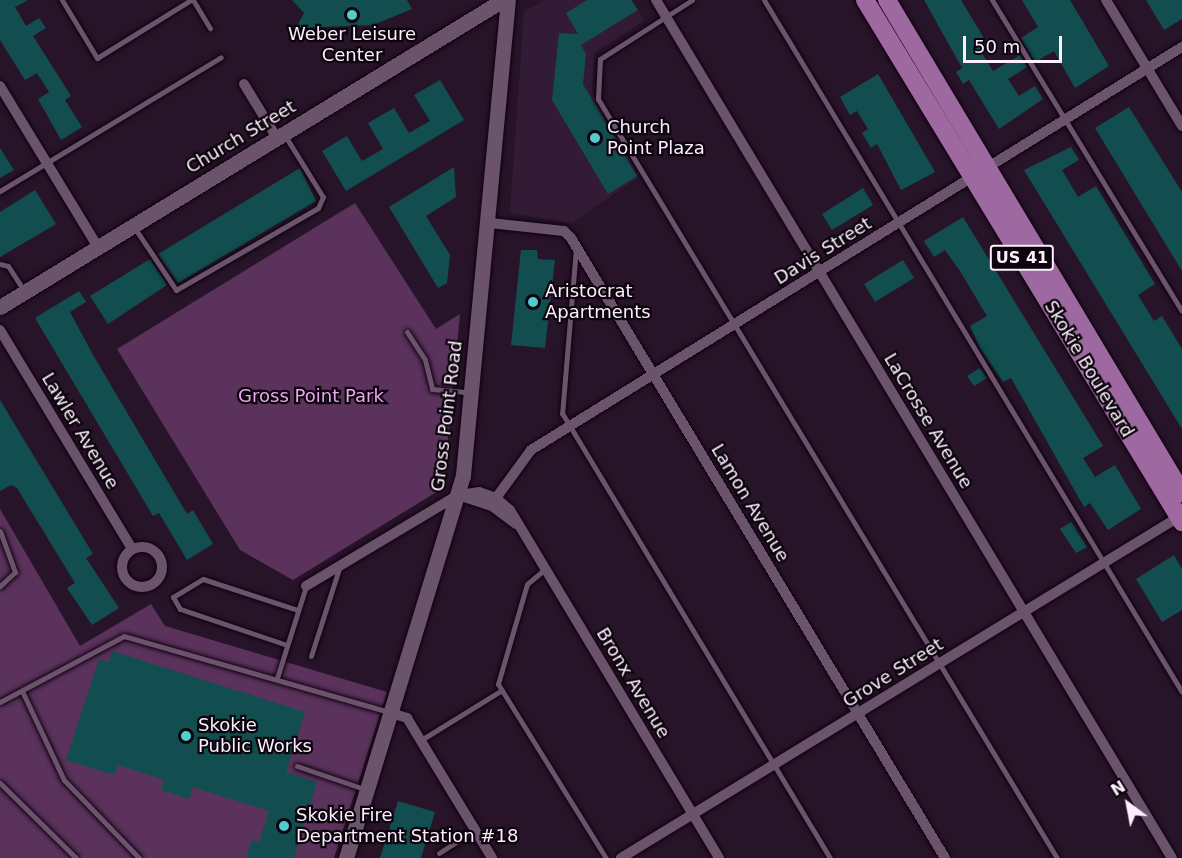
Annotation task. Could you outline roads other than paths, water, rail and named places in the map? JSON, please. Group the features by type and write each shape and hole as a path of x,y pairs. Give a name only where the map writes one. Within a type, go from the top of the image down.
{"main road":[{"name":"Church Street","path":"0,307 503,0"},
{"name":"Gross Point Road","path":"346,858 394,714 458,495 490,223 508,0"},
{"name":"Skokie Boulevard","path":"865,0 979,172 1182,493"},
{"name":"Skokie Boulevard","path":"888,0 979,172 1181,518"}],"street":[{"name":"LaCrosse Avenue","path":"656,0 1172,858"},
{"path":"1106,0 1182,126"},
{"name":"Davis Street","path":"496,498 524,457 1182,46"},
{"path":"244,84 280,136"},
{"path":"0,86 98,247"},
{"name":"Lamon Avenue","path":"490,223 564,231 576,246 945,858"},
{"name":"Lawler Avenue","path":"0,330 132,549"},
{"path":"306,586 458,495 479,492 496,498"},
{"name":"Bronx Avenue","path":"458,495 492,506 518,526"},
{"name":"Bronx Avenue","path":"496,498 518,526 545,569 719,858"},
{"name":"Grove Street","path":"621,858 1181,518"},
{"path":"394,714 407,718 492,858"}],"lane":[{"path":"62,0 98,58 192,0 210,28"},
{"path":"692,0 600,59 598,99 1057,858"},
{"path":"764,0 1182,692"},
{"path":"992,0 1182,312"},
{"path":"0,191 221,57"},
{"path":"133,226 176,290 308,214 323,197 280,136"},
{"path":"576,246 562,413 830,858"},
{"path":"0,264 8,266 25,292"},
{"path":"407,332 425,360 426,382 432,389 471,392"},
{"path":"0,531 15,572 0,586"},
{"path":"311,656 340,566"},
{"path":"545,569 527,584 498,684 606,858"},
{"path":"287,645 180,609 173,597 203,579 298,610"},
{"path":"277,678 306,586"},
{"path":"0,702 23,693 124,636 277,678 394,714"},
{"path":"420,740 502,690"},
{"path":"23,693 64,780 139,858"},
{"path":"297,766 368,791"},
{"path":"0,783 76,858"},
{"path":"439,853 475,830"}],"place":[{"name":"Weber Leisure Center","path":"352,15"},
{"name":"Church Point Plaza","path":"595,138"},
{"name":"Aristocrat Apartments","path":"533,302"},
{"name":"Skokie Public Works","path":"186,736"},
{"name":"Skokie Fire Department Station #18","path":"284,826"}],"park label":[{"name":"Gross Point Park","path":"311,396"}]}
